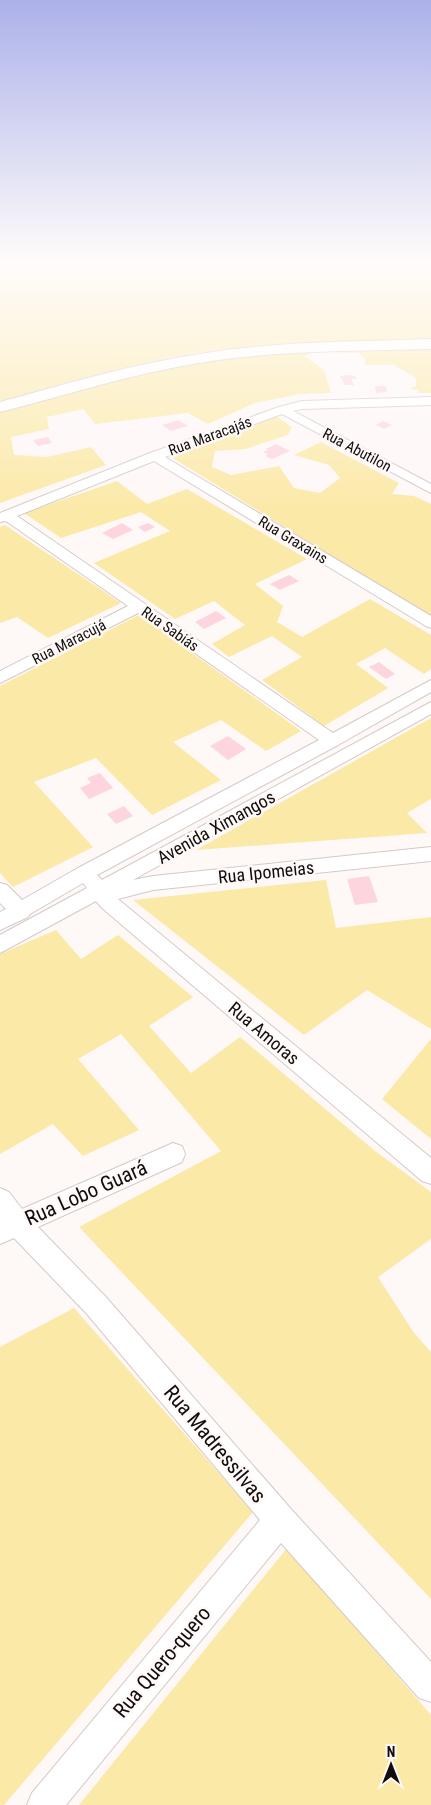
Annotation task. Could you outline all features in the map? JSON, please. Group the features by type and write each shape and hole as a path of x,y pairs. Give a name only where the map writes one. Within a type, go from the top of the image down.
{"main road":[{"path":"0,407 124,373 220,355 288,348 423,344"}],"street":[{"name":"Rua Maracajás","path":"4,517 155,456 283,410 302,405 431,401"},
{"name":"Rua Abutilon","path":"283,410 431,489"},
{"name":"Rua Graxains","path":"155,456 431,624"},
{"name":"Rua Sabiás","path":"4,517 332,741"},
{"name":"Rua Maracujá","path":"0,678 138,607"},
{"name":"Avenida Ximangos","path":"0,922 21,912 85,873 332,741 431,685"},
{"name":"Avenida Ximangos","path":"0,945 101,893 431,707"},
{"name":"Rua Ipomeias","path":"101,893 153,883 431,854"},
{"name":"Rua Amoras","path":"85,873 117,910 431,1173"},
{"path":"0,890 21,912"},
{"name":"Rua Lobo Guará","path":"9,1228 173,1154"},
{"name":"Rua Madressilvas","path":"0,1200 9,1228 96,1305 280,1520 431,1686"},
{"name":"Rua Quero-quero","path":"44,1805 280,1520"}],"shaded area":[{"path":"0,344 282,344 173,357 130,366 0,401"},
{"path":"431,346 431,393 417,393 419,390 410,389 416,386 416,378 394,365 365,365 365,359 359,353 316,352 304,356 324,370 331,393 300,394 255,403 208,424 188,413 95,424 83,409 47,417 49,429 11,437 14,455 47,457 91,447 106,465 0,503 0,411 181,364 290,350"},
{"path":"276,416 292,427 288,435 245,449 215,451 212,467 231,475 279,466 294,488 320,493 340,478 329,465 294,455 321,442 399,483 392,494 414,496 431,504 431,617 171,457"},
{"path":"117,481 147,504 187,489 307,559 255,584 283,606 277,622 302,637 370,599 431,635 431,669 424,674 385,648 356,664 388,688 324,726 262,680 302,657 272,636 229,657 212,644 245,625 214,601 175,619 94,563 170,531 141,512 61,538 24,513"},
{"path":"5,525 121,603 48,638 17,617 0,623 0,527"},
{"path":"139,615 301,731 266,751 221,720 173,742 221,780 152,815 96,758 34,782 93,847 13,887 0,873 0,686"},
{"path":"431,718 431,799 407,813 427,833 196,850"},
{"path":"326,880 336,928 431,917 431,1029 367,990 304,1035 133,900"},
{"path":"56,930 81,959 118,935 193,997 149,1026 191,1073 240,1037 375,1151 431,1192 431,1239 378,1277 414,1333 431,1352 431,1599 79,1227 221,1151 121,1034 78,1059 139,1130 83,1156 53,1124 0,1154 0,954"},
{"path":"431,1039 431,1139 382,1099"},
{"path":"74,1308 253,1512 4,1805 0,1805 0,1347"},
{"path":"287,1548 431,1715 431,1805 79,1805"}],"building":[{"path":"340,376 355,376 357,379 351,379 354,385 345,385"},
{"path":"375,386 386,386 387,392 376,393"},
{"path":"178,420 188,426 171,431 162,425"},
{"path":"383,421 392,425 384,429 376,425"},
{"path":"48,437 52,443 38,446 33,440"},
{"path":"276,444 290,451 272,459 265,456 268,454 263,452"},
{"path":"122,523 133,530 113,539 102,533"},
{"path":"148,523 155,527 145,532 138,527"},
{"path":"289,575 299,581 280,590 270,584"},
{"path":"216,611 226,618 204,629 195,622"},
{"path":"379,662 395,674 386,679 369,667"},
{"path":"228,736 246,749 228,760 210,746"},
{"path":"100,773 113,788 89,799 80,788 91,783 87,778"},
{"path":"124,806 133,816 116,824 107,814"},
{"path":"369,876 378,902 355,905 347,879"}]}
